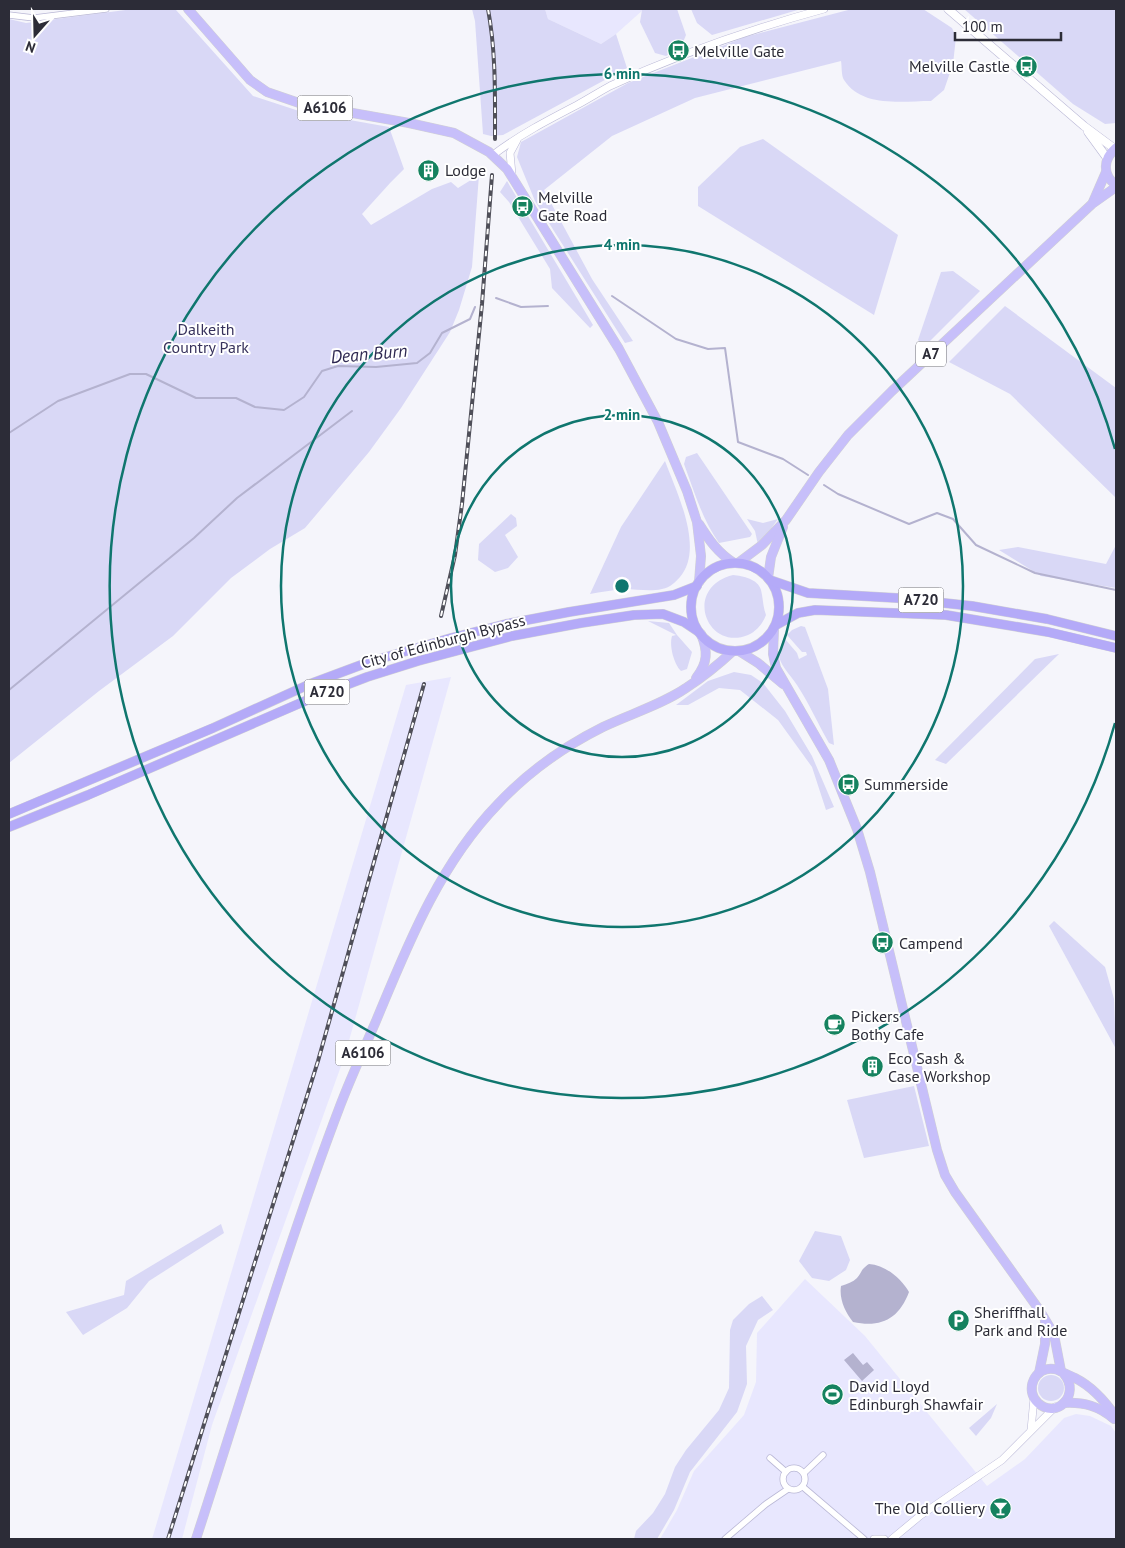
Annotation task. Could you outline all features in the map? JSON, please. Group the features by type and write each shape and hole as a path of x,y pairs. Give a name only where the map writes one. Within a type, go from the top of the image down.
{"highway":[{"path":"736,563 753,566 769,579 775,586 779,602 775,627 762,642 754,647 736,651 716,647 700,633 694,623 691,604 698,584 706,574 716,567 736,563"},
{"name":"A720","path":"769,579 808,593 897,598 972,606 1046,619 1116,636"},
{"name":"City of Edinburgh Bypass","path":"9,814 213,728 310,684 368,662 506,624 674,595 698,584"},
{"name":"A720","path":"775,627 798,613 815,610 924,613 1048,632 1116,648"},
{"name":"City of Edinburgh Bypass","path":"9,827 88,795 312,698 367,677 418,661 512,636 634,615 663,614 684,622 700,633"}],"main road":[{"name":"A6106","path":"188,9 250,80 267,92 302,104 448,132 464,138 493,155 513,177 628,365 669,446 697,522 701,556 698,584"},
{"path":"948,9 1084,126 1116,149 1107,158"},
{"path":"1084,126 1107,158 1106,172 1116,186"},
{"name":"A7","path":"1092,204 1106,172"},
{"name":"A7","path":"736,563 762,546 786,520 819,472 848,435 892,390 1092,204 1116,186"},
{"name":"A7","path":"769,579 771,557 786,520"},
{"name":"A6106","path":"697,522 715,548 722,555 736,563"},
{"path":"775,627 773,654 776,668 810,724 829,760 857,829 870,872 937,1150 945,1174 955,1192 1045,1319 1055,1340 1056,1352 1063,1372 1068,1379 1070,1392 1064,1403"},
{"name":"A6106","path":"692,684 706,661 705,644 700,633"},
{"name":"A6106","path":"196,1539 311,1185 341,1103 413,934 449,866 476,829 498,804 519,784 544,765 566,749 603,727 670,697 692,684 736,651"},
{"path":"736,651 758,663 787,687"},
{"path":"1039,1373 1045,1344 1045,1319"},
{"path":"1056,1352 1067,1368 1081,1382"},
{"path":"1116,1417 1101,1396 1063,1372 1046,1369 1039,1373 1032,1382 1031,1388 1034,1398 1043,1406 1055,1407 1064,1403 1077,1402 1103,1410 1116,1421"}],"street":[{"path":"9,15 34,18 106,9"},
{"path":"493,155 521,136 609,87 659,65 747,32 824,9"},
{"path":"513,177 510,153 514,142 521,136"},
{"path":"1031,1431 1034,1398"},
{"path":"892,1539 921,1515 1002,1460 1055,1407"},
{"path":"804,1473 823,1455"},
{"path":"770,1458 786,1472"},
{"path":"797,1468 804,1473 806,1480 803,1488 796,1491 788,1489 783,1481 786,1472 797,1468"},
{"path":"803,1488 864,1539"},
{"path":"725,1539 766,1504 788,1489"},
{"path":"874,1539 884,1539"}],"shaded area":[{"path":"545,9 644,9 616,34 601,44 548,19"},
{"path":"451,677 345,1055 212,1425 182,1539 152,1539 406,685"},
{"path":"869,1264 881,1267 892,1273 909,1292 900,1309 894,1315 880,1322 863,1324 853,1322 847,1314 841,1296 841,1286 850,1283 859,1276"},
{"path":"805,1279 865,1336 987,1486 1025,1459 1064,1418 1076,1414 1090,1416 1111,1426 1116,1433 1116,1539 660,1539 677,1510 694,1471 744,1415 756,1382 757,1333"},
{"path":"853,1353 863,1365 867,1362 874,1370 862,1381 844,1360"}],"green space":[{"name":"Dalkeith Country Park","path":"133,9 176,10 253,96 299,111 389,127 404,169 362,214 371,225 432,189 451,182 458,188 479,175 472,267 450,332 401,408 369,452 305,528 270,549 231,578 173,636 99,691 9,763 9,19 26,23"},
{"path":"472,9 545,9 548,19 601,44 616,34 627,68 503,135 491,136 483,134 475,21"},
{"path":"677,9 686,35 681,47 666,56 655,53 640,22 642,10"},
{"path":"691,9 801,9 712,35 697,23"},
{"path":"852,9 923,9 952,28 956,37 953,64 944,90 931,101 895,102 872,99 852,89 844,80 841,61 695,98 612,136 544,190 592,279 633,341 625,343 535,201 517,157 521,142 628,83 745,37"},
{"path":"964,9 1116,9 1116,123 1105,124 1073,104"},
{"path":"763,139 898,235 874,315 698,206 698,187 740,147"},
{"path":"507,181 593,325 590,328 552,288 550,269 509,202 500,192"},
{"path":"953,271 980,291 924,347 918,340 941,272"},
{"path":"1005,306 1116,388 1116,498 1010,394 949,362"},
{"path":"697,453 752,534 750,537 719,543 713,534 699,505 684,464 686,457"},
{"path":"665,461 686,519 690,551 687,565 680,577 665,588 657,590 611,590 590,594 621,527"},
{"path":"511,514 516,518 517,526 505,535 518,557 508,568 495,572 478,560 479,544"},
{"path":"747,519 763,523 778,519 758,545 755,531"},
{"path":"1116,545 1116,588 1041,576 999,550 1018,547 1106,564"},
{"path":"733,575 750,579 757,583 761,590 766,615 754,631 748,635 733,638 721,635 712,627 706,616 705,604 708,592 717,582"},
{"path":"648,621 669,623 692,652 687,669 681,671 674,659 671,640 672,636 676,635"},
{"path":"801,626 805,627 828,689 834,745 829,743 806,699 779,657 778,652 782,650 785,639 797,653 799,659 807,655 787,635 792,630"},
{"path":"1059,654 946,764 935,760 1035,659"},
{"path":"734,672 751,675 763,683 785,711 812,756 834,807 826,810 812,767 778,720 740,690 719,688 688,705 676,705 708,681"},
{"path":"1054,921 1105,967 1114,999 1116,1049 1049,926"},
{"path":"914,1086 929,1146 864,1158 847,1100"},
{"path":"221,1224 224,1233 149,1281 127,1308 83,1335 66,1312 124,1295 126,1281"},
{"path":"815,1231 841,1236 850,1260 846,1270 829,1281 812,1278 799,1261"},
{"path":"762,1296 773,1310 758,1320 746,1346 747,1384 737,1412 690,1472 674,1510 657,1539 634,1539 636,1531 653,1513 665,1494 675,1467 686,1450 719,1410 729,1388 730,1330 733,1320 749,1304"},
{"path":"1051,1375 1060,1379 1064,1388 1060,1397 1051,1401 1042,1397 1038,1388 1042,1379"},
{"path":"997,1404 991,1418 976,1436 969,1428"}],"waterway":[{"name":"Dean Burn","path":"612,296 676,339 708,349 725,348 738,442 783,459 808,475"},
{"name":"Dean Burn","path":"496,298 521,307 548,306"},
{"name":"Dean Burn","path":"9,433 58,401 130,374 146,374 196,398 236,398 255,407 284,410 304,397 322,371 338,366 376,367 417,363 430,353 442,333 470,319 475,307"},
{"path":"9,690 194,538 237,498 352,411"},
{"name":"Dean Burn","path":"824,485 838,494 909,524 937,513 953,519 976,545 1035,573 1116,590"}],"railway":[{"path":"488,9 494,57 495,139"},
{"path":"441,616 455,555 462,504 482,304 492,175"},
{"path":"168,1539 318,1061 424,684"}],"place":[{"name":"Melville Gate","path":"678,51"},
{"name":"Melville Castle","path":"1026,66"},
{"name":"Lodge","path":"429,170"},
{"name":"Melville Gate Road","path":"522,206"},
{"name":"Summerside","path":"848,784"},
{"name":"Campend","path":"883,943"},
{"name":"Pickers Bothy Cafe","path":"835,1025"},
{"name":"Eco Sash & Case Workshop","path":"872,1067"},
{"name":"Sheriffhall Park and Ride","path":"958,1321"},
{"name":"David Lloyd Edinburgh Shawfair","path":"833,1395"},
{"name":"The Old Colliery","path":"1001,1508"}]}
